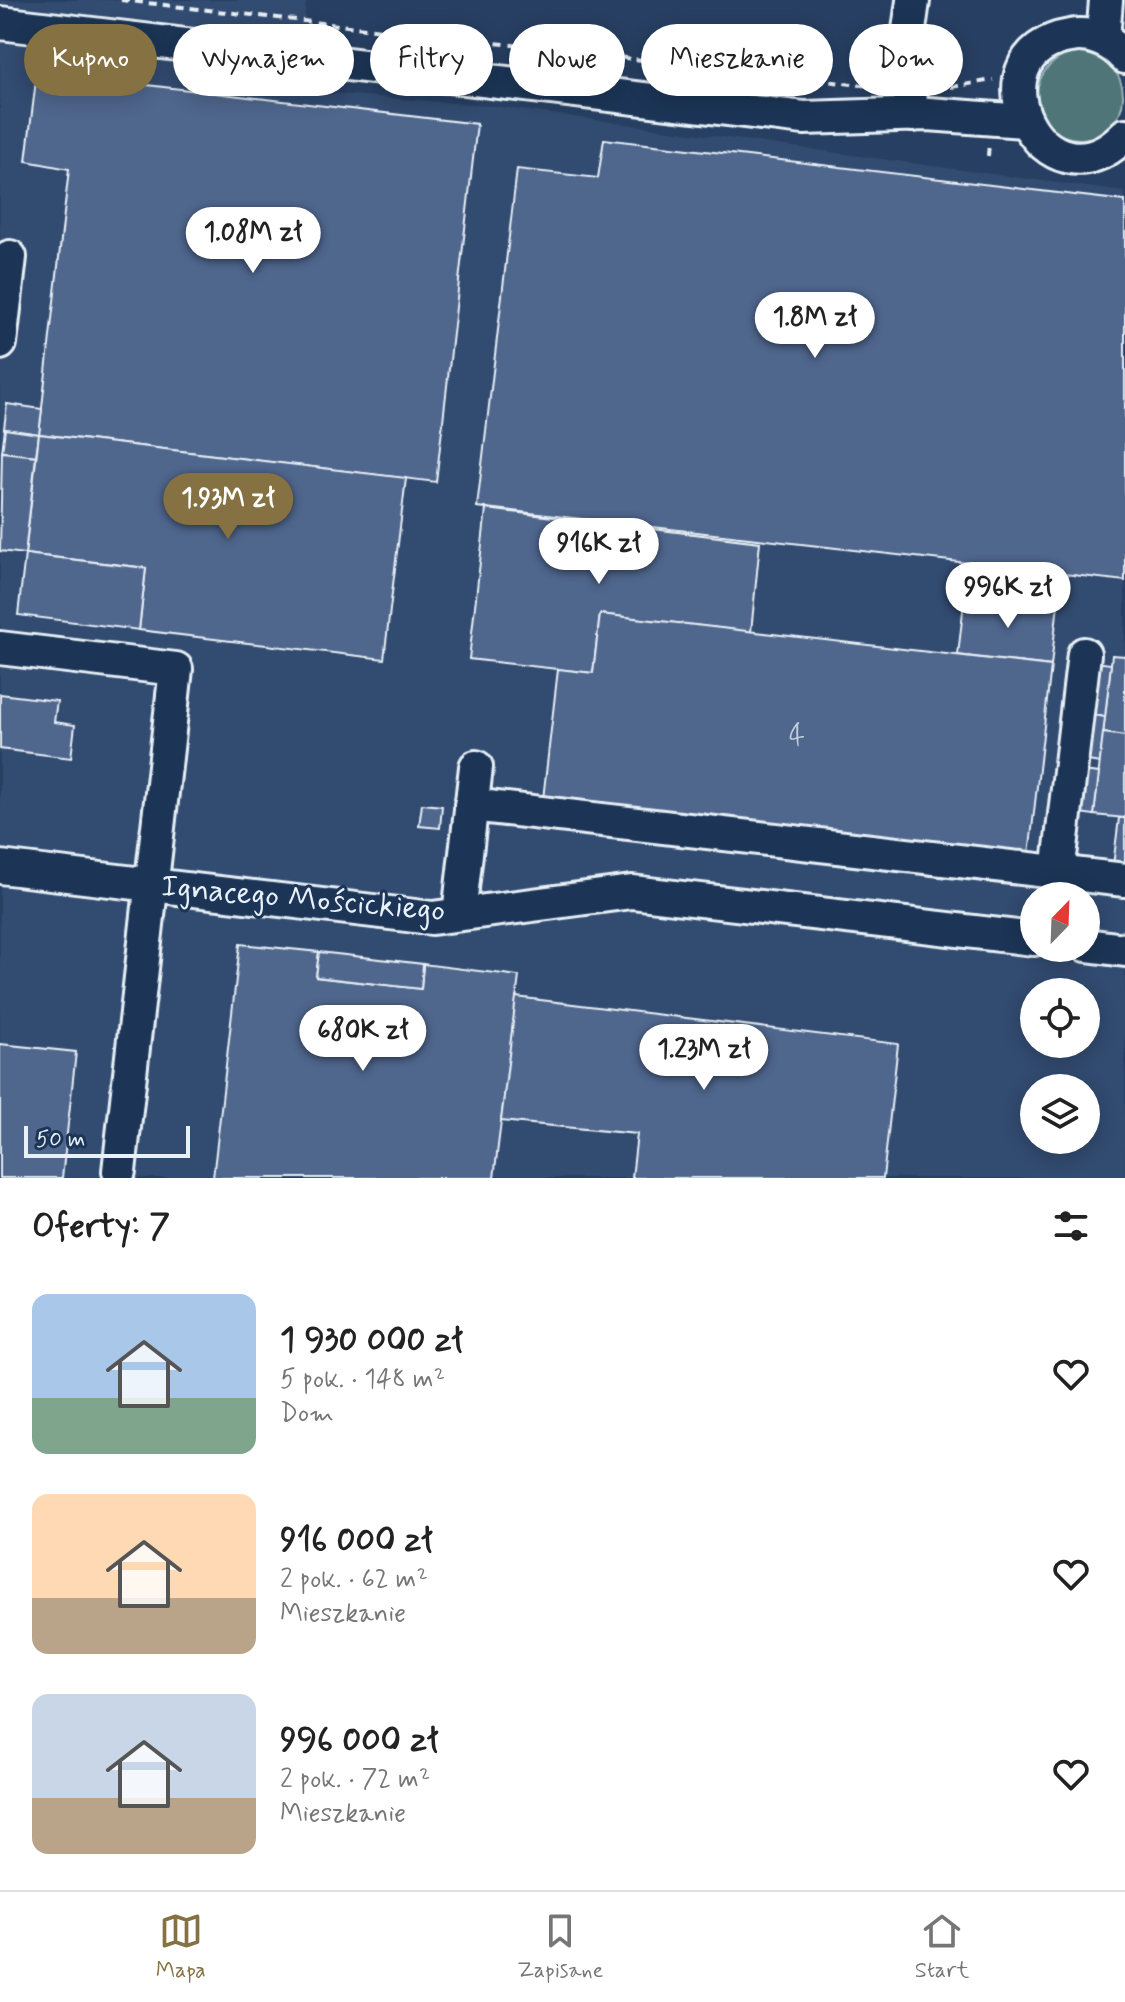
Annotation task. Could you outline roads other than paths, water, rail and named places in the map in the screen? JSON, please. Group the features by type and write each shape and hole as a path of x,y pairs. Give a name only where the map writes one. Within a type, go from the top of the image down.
{"street":[{"path":"1071,36 1085,0"},
{"path":"0,23 804,118 917,106 1009,83 1051,41 1071,36 1114,49 1106,0"},
{"path":"913,1 905,59 917,106"},
{"path":"1009,83 1034,137 1064,155 1100,153 1125,135"},
{"path":"917,106 1024,121"},
{"path":"0,343 10,257"},
{"path":"0,648 176,669 119,1171"},
{"path":"1058,873 1084,654"},
{"path":"459,914 476,767"},
{"path":"471,805 1125,880"},
{"name":"Ignacego Mościckiego","path":"0,867 432,918 632,892 1020,937"},
{"path":"1100,947 1125,950"}]}
